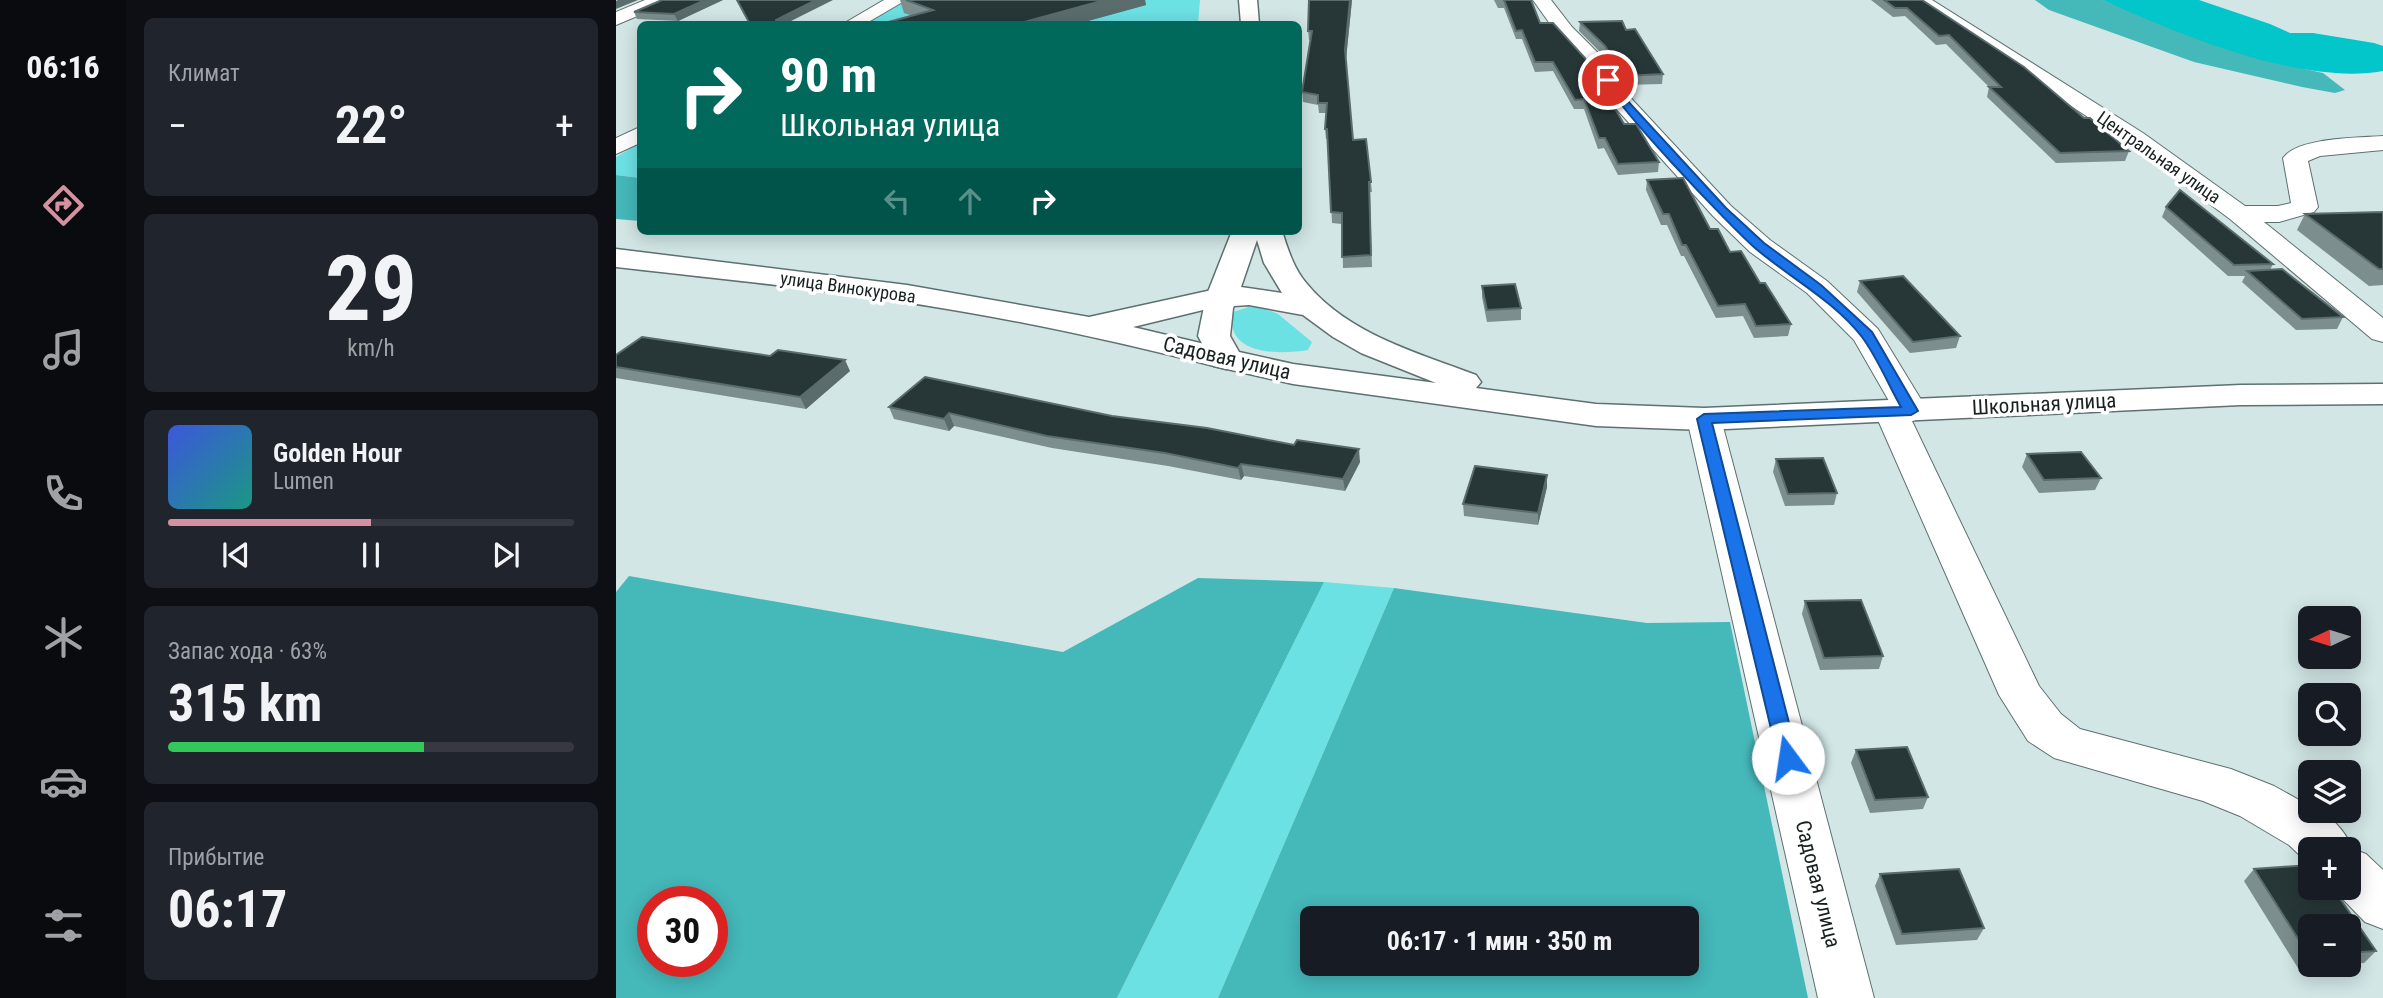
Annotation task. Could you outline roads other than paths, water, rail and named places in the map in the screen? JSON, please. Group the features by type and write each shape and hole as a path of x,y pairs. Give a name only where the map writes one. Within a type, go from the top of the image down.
{"main road":[{"path":"1248,0 1250,21"},
{"path":"1226,359 1214,336 1221,297 1244,235"},
{"path":"1269,235 1281,271 1316,312 1328,348 1310,362 1278,369"},
{"name":"улица Винокурова","path":"616,258 780,276 1079,324"},
{"name":"Садовая улица","path":"1079,324 1144,317 1221,297 1249,296 1316,312 1373,346 1522,405"},
{"name":"Садовая улица","path":"1079,324 1278,369 1596,415 1704,419"},
{"name":"Школьная улица","path":"1704,419 2241,395 2383,394"}],"street":[{"path":"616,19 660,0"},
{"path":"858,21 897,0"},
{"path":"1542,0 1565,31 1595,61 1620,99 1722,211 1760,246 1817,287 1867,335 2021,695 2036,720 2064,741 2223,786 2262,802 2308,828 2317,837"},
{"name":"Центральная улица","path":"1920,0 2080,101 2239,214 2383,333"},
{"path":"616,147 637,136"},
{"path":"2239,214 2279,214 2305,206 2295,158 2316,149 2383,144"},
{"name":"Садовая улица","path":"1704,419 1846,998"},
{"path":"2361,883 2383,905"}]}
